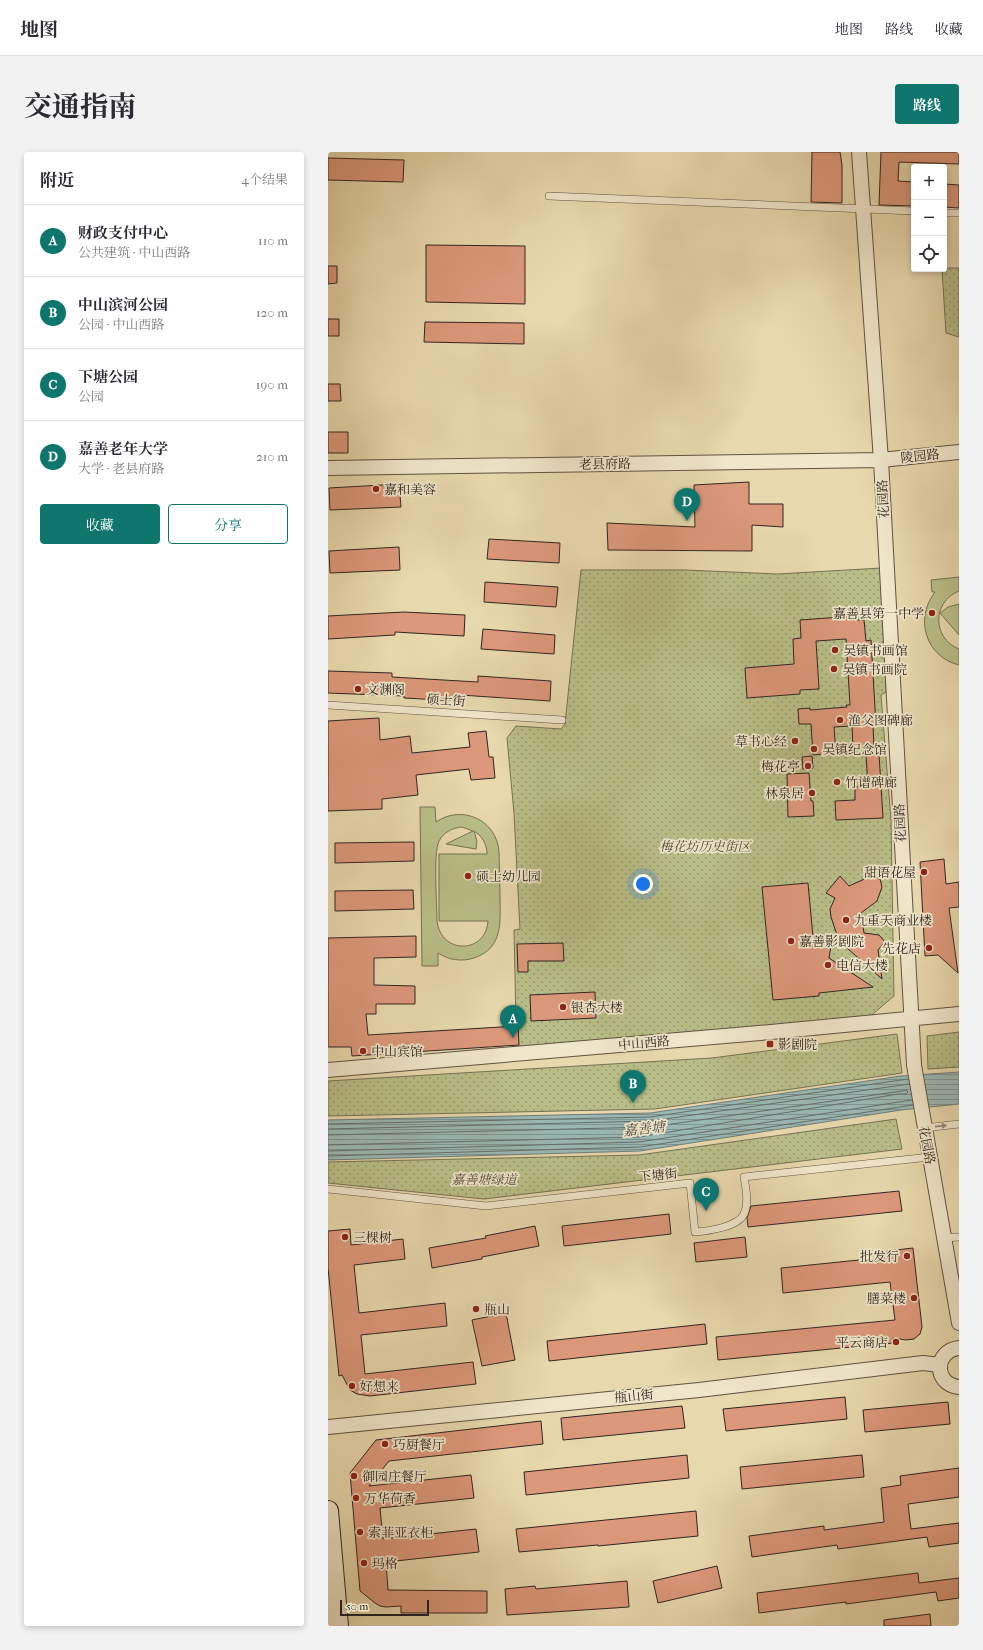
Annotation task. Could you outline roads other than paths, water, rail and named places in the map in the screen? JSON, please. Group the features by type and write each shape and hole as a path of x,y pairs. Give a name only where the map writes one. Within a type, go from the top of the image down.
{"main road":[{"path":"328,1511 338,1626"}],"street":[{"name":"花园路","path":"859,152 881,460 914,1065 959,1322"},
{"name":"陵园路","path":"881,460 959,452"},
{"name":"老县府路","path":"328,468 881,460"},
{"name":"中山西路","path":"328,1070 959,1014"},
{"path":"959,1348 951,1350 946,1354 940,1365 942,1378 952,1386 959,1387"},
{"name":"甁山街","path":"328,1427 698,1390 923,1363 940,1365"}],"lane":[{"path":"549,196 911,211"},
{"path":"947,213 959,213"},
{"name":"硕士街","path":"328,705 562,720"},
{"path":"924,1128 959,1124"},
{"name":"下塘街","path":"328,1189 486,1206 690,1183 695,1232 725,1226 738,1221 744,1215 746,1198 744,1177 930,1157"},
{"path":"944,1238 959,1237"}],"water":[{"name":"嘉善塘","path":"959,1072 959,1104 901,1110 640,1151 328,1160 328,1120 650,1113 901,1076"}],"place":[{"name":"嘉和美容","path":"376,489"},
{"name":"嘉善老年大学","path":"687,521"},
{"name":"嘉善县第一中学","path":"932,613"},
{"name":"吴镇书画馆","path":"835,650"},
{"name":"吴镇书画院","path":"834,669"},
{"name":"文渊阁","path":"358,689"},
{"name":"渔父图碑廊","path":"840,720"},
{"name":"草书心经","path":"795,741"},
{"name":"吴镇纪念馆","path":"814,749"},
{"name":"梅花亭","path":"808,766"},
{"name":"竹谱碑廊","path":"837,782"},
{"name":"林泉居","path":"812,793"},
{"name":"甜语花屋","path":"924,872"},
{"name":"硕士幼儿园","path":"468,876"},
{"name":"九重天商业楼","path":"846,920"},
{"name":"嘉善影剧院","path":"791,941"},
{"name":"先花店","path":"929,948"},
{"name":"电信大楼","path":"828,965"},
{"name":"银杏大楼","path":"563,1007"},
{"name":"财政支付中心","path":"513,1038"},
{"name":"影剧院","path":"770,1044"},
{"name":"中山宾馆","path":"363,1051"},
{"name":"中山滨河公园","path":"633,1103"},
{"name":"下塘公园","path":"706,1211"},
{"name":"三棵树","path":"345,1237"},
{"name":"批发行","path":"907,1256"},
{"name":"膳菜楼","path":"914,1298"},
{"name":"瓶山","path":"476,1309"},
{"name":"平云商店","path":"896,1342"},
{"name":"好想来","path":"352,1386"},
{"name":"巧厨餐厅","path":"385,1444"},
{"name":"御园庄餐厅","path":"354,1476"},
{"name":"万华荷香","path":"356,1498"},
{"name":"索菲亚衣柜","path":"360,1532"},
{"name":"玛格","path":"364,1563"}],"park label":[{"name":"梅花坊历史街区","path":"705,846"},
{"name":"嘉善塘绿道","path":"484,1179"}]}
